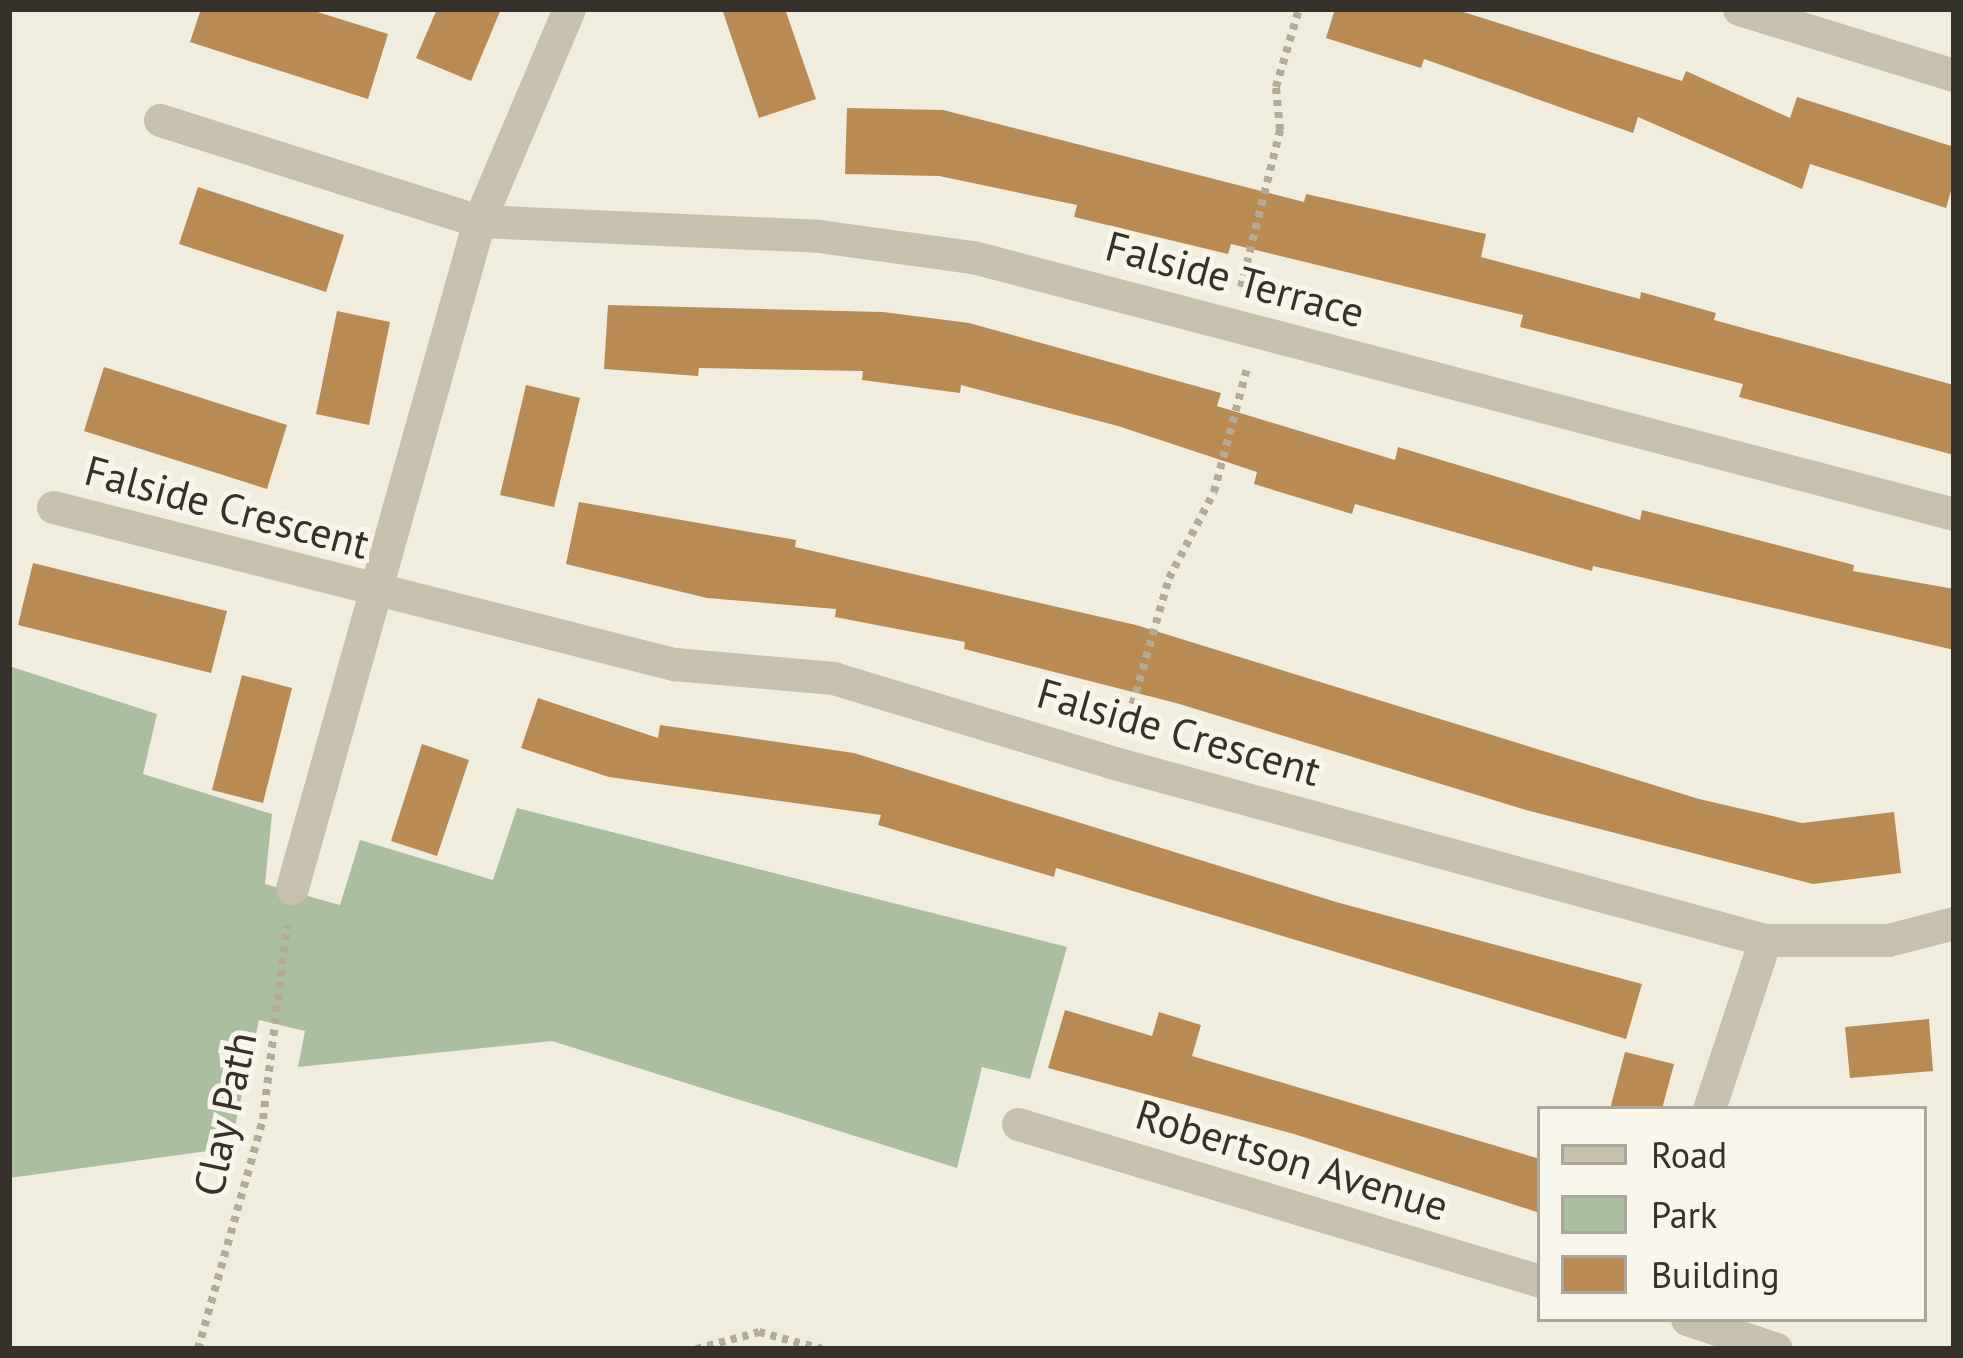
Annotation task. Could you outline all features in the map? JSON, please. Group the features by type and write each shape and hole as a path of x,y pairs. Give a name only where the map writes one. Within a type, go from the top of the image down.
{"street":[{"name":"Falside Crescent","path":"292,888 479,221 569,9"},
{"path":"1739,9 1954,75"},
{"path":"160,120 479,221"},
{"name":"Falside Terrace","path":"479,221 819,236 973,256 1954,514"},
{"name":"Falside Crescent","path":"53,507 378,594 674,664 833,678 1118,764 1765,940 1888,940 1954,923"},
{"path":"1710,1106 1765,940"},
{"name":"Robertson Avenue","path":"1018,1124 1537,1280"},
{"path":"1697,1322 1776,1349"}],"path":[{"path":"1118,764 1154,620 1214,492 1280,130 1276,87 1299,9"},
{"name":"Clay Path","path":"198,1349 263,1119 292,888"},
{"path":"696,1349 759,1332 822,1349"}],"green space":[{"path":"9,666 157,714 143,774 272,814 265,884 340,905 360,840 493,880 517,808 1067,947 1030,1079 982,1067 957,1168 552,1041 298,1067 305,1031 259,1020 230,1148 9,1178"}],"building":[{"path":"201,9 308,9 388,34 368,99 190,42"},
{"path":"437,9 501,9 471,81 416,58"},
{"path":"722,9 785,9 816,99 759,118"},
{"path":"1335,9 1454,9 1682,81 1686,71 1790,118 1797,97 1954,147 1954,181 1946,208 1810,164 1802,189 1638,117 1633,133 1424,59 1421,68 1326,38"},
{"path":"847,108 943,110 1304,202 1306,194 1486,234 1481,257 1640,299 1641,292 1716,313 1714,320 1954,385 1954,455 1739,397 1743,384 1520,327 1523,315 1231,244 1228,254 1074,217 1077,205 939,176 845,174"},
{"path":"198,187 344,235 326,292 179,244"},
{"path":"608,305 883,312 969,323 1221,393 1217,406 1395,460 1398,447 1640,520 1642,510 1854,565 1853,571 1954,589 1954,650 1593,566 1592,571 1355,504 1352,514 1254,484 1257,472 1118,426 961,385 960,393 862,380 863,371 699,368 698,376 604,369"},
{"path":"337,311 390,322 369,425 316,414"},
{"path":"104,367 287,425 267,489 84,431"},
{"path":"526,385 580,398 554,507 500,495"},
{"path":"579,502 796,540 795,547 1136,625 1699,799 1802,823 1894,812 1901,873 1813,884 1526,810 1176,703 964,649 965,642 835,617 836,609 707,598 566,564"},
{"path":"33,563 227,611 211,673 18,625"},
{"path":"242,675 292,688 263,803 212,790"},
{"path":"538,698 658,738 660,725 854,753 1336,902 1642,984 1626,1039 1056,868 1054,877 878,825 881,815 609,777 521,748"},
{"path":"422,744 469,760 437,856 391,841"},
{"path":"1065,1010 1152,1036 1159,1012 1201,1025 1192,1056 1537,1158 1537,1212 1294,1134 1048,1068"},
{"path":"1929,1019 1933,1071 1850,1078 1845,1027"},
{"path":"1625,1052 1674,1064 1663,1106 1611,1106"}]}
